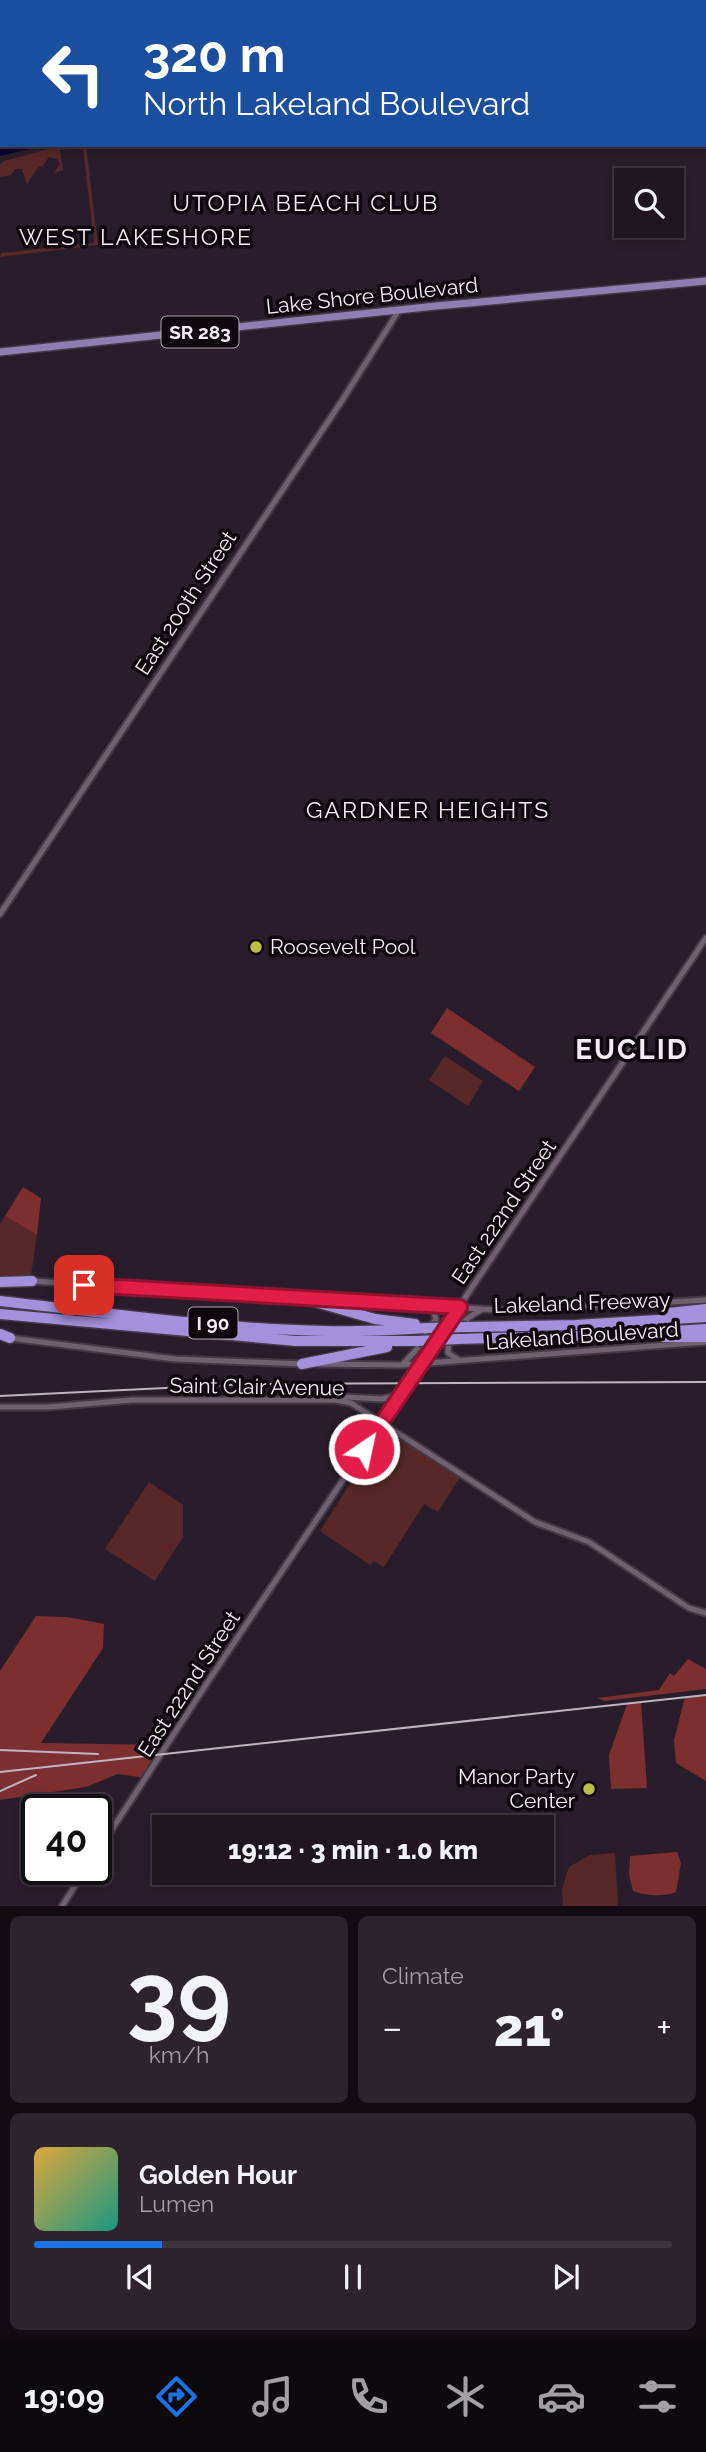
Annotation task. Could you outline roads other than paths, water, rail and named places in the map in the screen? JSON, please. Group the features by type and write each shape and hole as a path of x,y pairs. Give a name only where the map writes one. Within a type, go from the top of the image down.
{"highway":[{"path":"0,1280 33,1281"},
{"path":"305,1299 375,1320 428,1327"},
{"name":"I 90","path":"0,1301 135,1317 287,1329 374,1331 428,1327"},
{"path":"612,1322 706,1309"},
{"name":"Lakeland Freeway","path":"0,1314 296,1341 418,1341 706,1329"},
{"name":"Lakeland Freeway","path":"428,1327 706,1317"},
{"path":"607,1335 706,1340"},
{"path":"302,1364 418,1341"}],"main road":[{"name":"Lake Shore Boulevard","path":"0,352 706,281"}],"street":[{"name":"East 200th Street","path":"0,914 350,388 399,310"},
{"name":"East 222nd Street","path":"112,1829 212,1675 423,1364 706,938"},
{"path":"33,1281 481,1310 550,1311 706,1300"},
{"path":"402,1365 417,1349 436,1319 432,1306"},
{"path":"460,1361 448,1353 448,1346 465,1320 481,1310"},
{"name":"Lakeland Boulevard","path":"3,1336 175,1359 402,1365 706,1340"},
{"path":"317,1400 325,1396 382,1399 402,1394"},
{"name":"Saint Clair Avenue","path":"0,1407 49,1407 132,1400 317,1400 351,1403 535,1522 589,1542 688,1608 706,1614"},
{"path":"62,1906 76,1885"}],"railway":[{"path":"0,1396 248,1384 706,1382"},
{"path":"0,1772 706,1695"},
{"path":"0,1750 98,1754"},
{"path":"0,1791 36,1775"}],"place":[{"name":"Roosevelt Pool","path":"256,947"},
{"name":"Manor Party Center","path":"589,1789"}],"district":[{"name":"UTOPIA BEACH CLUB","path":"306,203"},
{"name":"WEST LAKESHORE","path":"136,237"},
{"name":"GARDNER HEIGHTS","path":"428,810"},
{"name":"EUCLID","path":"632,1049"}]}
